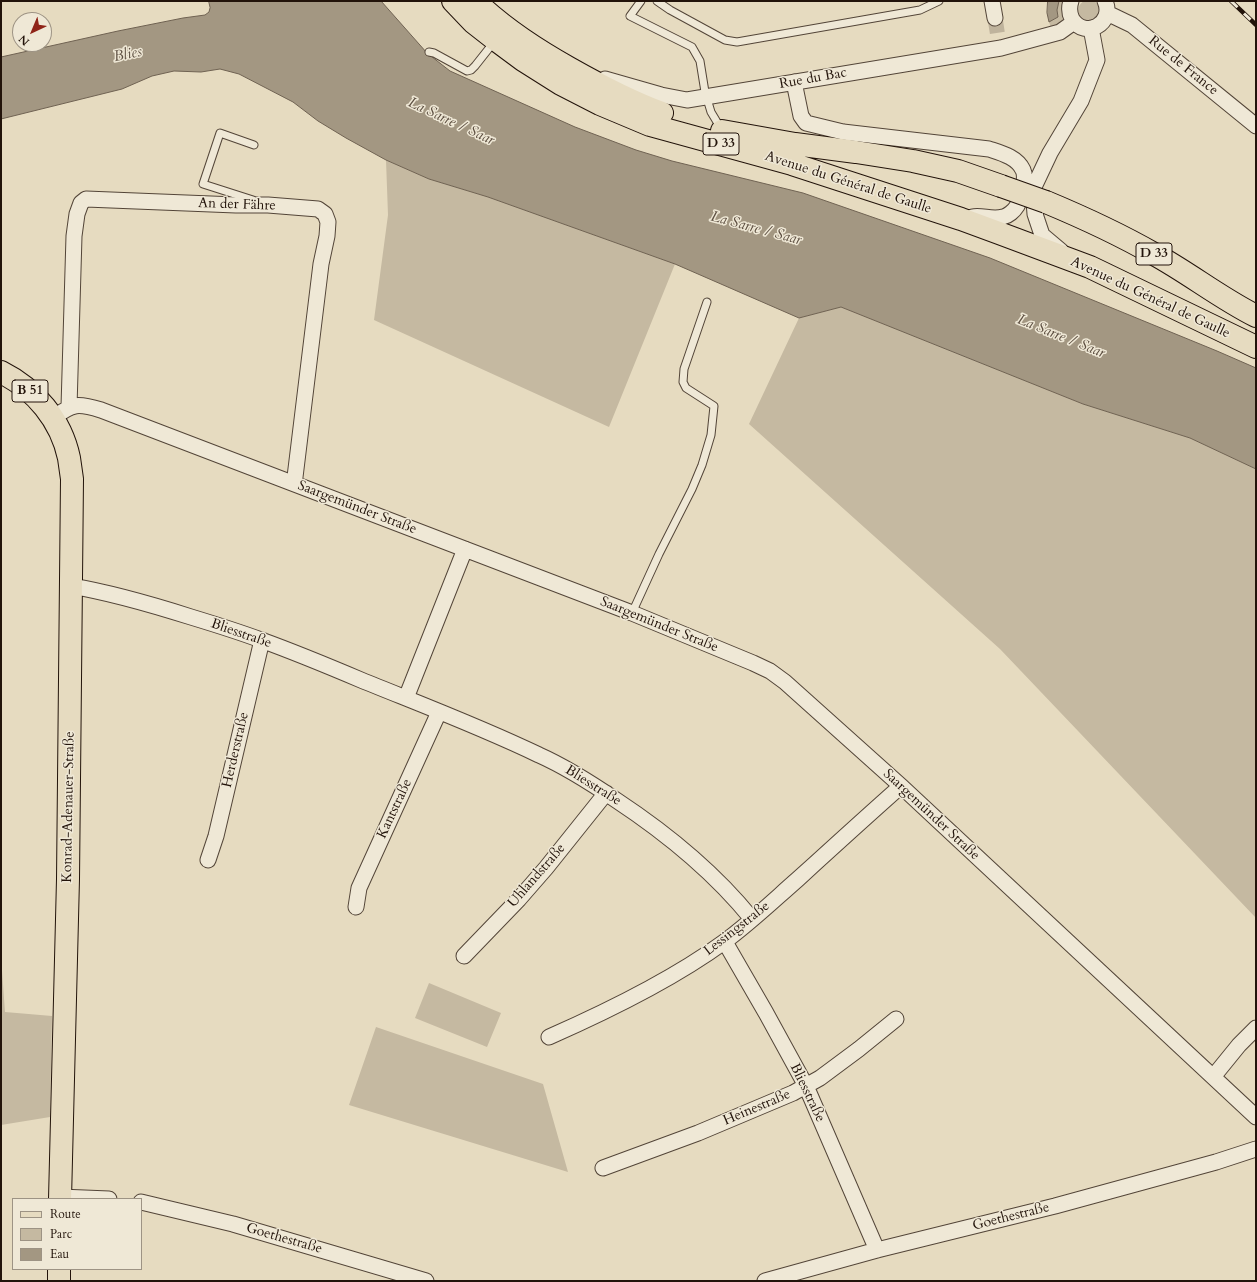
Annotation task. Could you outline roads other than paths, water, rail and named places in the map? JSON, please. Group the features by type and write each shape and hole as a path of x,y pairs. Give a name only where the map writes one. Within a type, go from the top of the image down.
{"main road":[{"name":"Avenue du Général de Gaulle","path":"453,1 473,22 523,60 561,84 600,104 650,125 792,164 961,219 1090,267 1256,347"},
{"name":"Avenue du Général de Gaulle","path":"475,1 506,28 553,59 601,87 644,106 681,119 726,132 795,144 912,161 958,171 1046,202 1088,220 1154,254 1256,316"},
{"path":"1090,267 1256,334"},
{"name":"B 51","path":"1,372 24,385 41,401 61,412"},
{"name":"Konrad-Adenauer-Straße","path":"60,1198 68,879 72,479 69,458 64,441 61,412"},
{"path":"59,1270 59,1281"}],"street":[{"path":"992,1 995,18"},
{"path":"1072,1 1069,10 1070,16 1074,22 1085,28 1099,26 1104,20 1106,7"},
{"name":"Rue de France","path":"1106,7 1132,25 1256,126"},
{"name":"Rue du Bac","path":"553,59 604,79 655,94 688,100 845,73 1060,32 1074,22"},
{"path":"1090,267 1058,248 1042,235 1035,214 1033,189 1050,153 1081,101 1097,60 1091,28"},
{"path":"794,82 801,116 806,123 842,132 990,149 1011,158 1023,169 1025,176 1023,188 1017,206 1011,213 1003,217 992,219 977,216 961,219"},
{"path":"1023,169 1050,153"},
{"name":"An der Fähre","path":"61,412 74,236 77,214 81,203 86,199 236,206 268,205 318,209 325,214 328,222 327,236 321,264 295,477 293,483"},
{"name":"Saargemünder Straße","path":"61,412 82,406 100,410 632,613 770,671 785,682 901,786 1256,1117"},
{"path":"406,698 465,549"},
{"name":"Bliesstraße","path":"71,586 127,597 262,640 406,698 540,755 579,776 606,793 686,851 740,904 752,919"},
{"name":"Herderstraße","path":"208,860 216,836 262,640"},
{"name":"Kantstraße","path":"356,907 359,888 439,712"},
{"name":"Lessingstraße","path":"549,1037 632,998 692,964 725,942 901,786"},
{"name":"Uhlandstraße","path":"464,956 519,899 546,868 606,793"},
{"name":"Bliesstraße","path":"725,942 806,1086 877,1250"},
{"name":"Heinestraße","path":"603,1168 698,1133 794,1093 820,1078 896,1019"},
{"path":"1213,1077 1239,1045 1256,1028"},
{"name":"Goethestraße","path":"765,1281 877,1250 1055,1206 1216,1162 1256,1149"},
{"name":"Goethestraße","path":"142,1202 232,1224 426,1281"}],"lane":[{"path":"641,1 630,16 692,47 700,60 705,92 711,112 726,132"},
{"path":"657,1 670,10 725,40 737,42 920,10 939,1"},
{"path":"429,52 434,53 467,71 471,70 475,66 496,40"},
{"path":"254,145 220,133 203,184 268,205"},
{"path":"632,613 659,554 692,490 702,465 711,435 714,406 686,388 683,382 684,369 707,302"}],"water":[{"path":"209,1 381,1 427,53 450,71 575,127 636,150 672,161 803,193 990,258 1256,368 1256,469 1190,438 1083,404 841,307 799,318 675,264 488,197 429,179 386,160 346,138 318,121 293,102 239,74 220,69 201,72 174,71 152,76 122,89 1,119 1,57 24,52 52,52 52,46 118,31 205,15 209,12"},
{"path":"1048,1 1059,1 1057,10 1058,17 1049,22 1047,13"}],"tunnel":[{"path":"995,18 998,37"}],"railway":[{"path":"1231,1 1256,25"}],"water label":[{"name":"Blies","path":"128,55"},
{"name":"La Sarre / Saar","path":"451,122"},
{"name":"La Sarre / Saar","path":"756,229"},
{"name":"La Sarre / Saar","path":"1061,337"}]}
